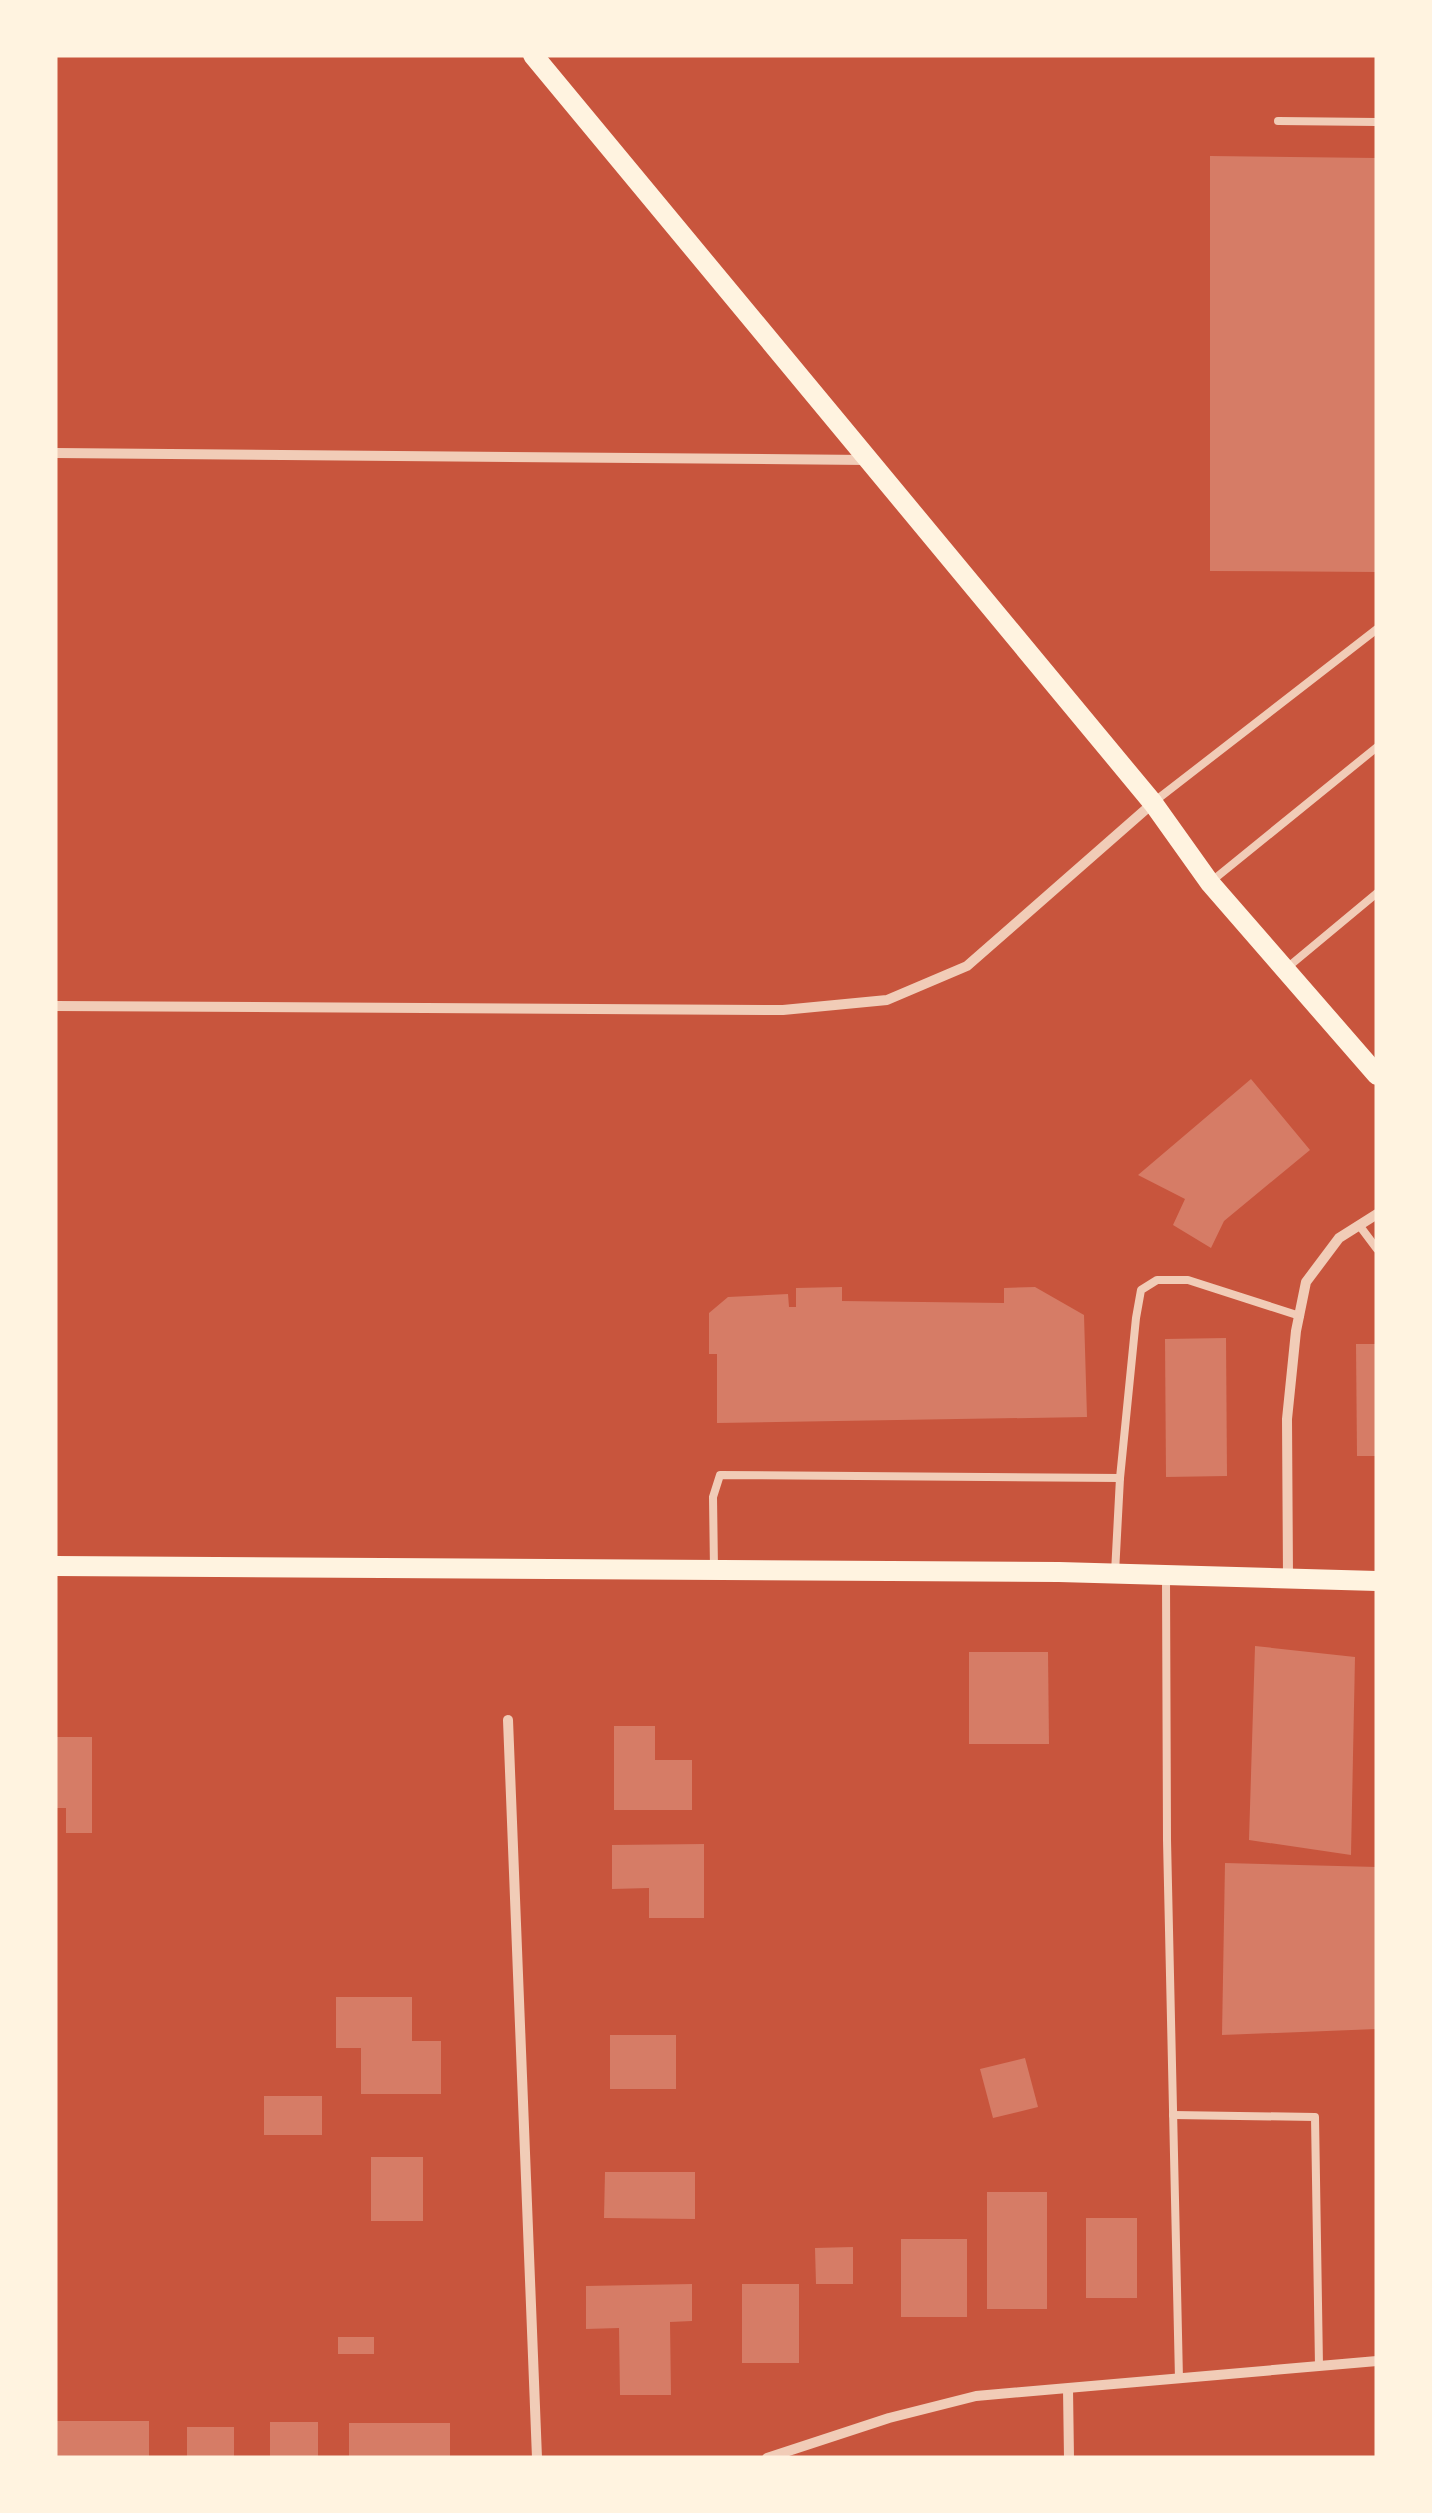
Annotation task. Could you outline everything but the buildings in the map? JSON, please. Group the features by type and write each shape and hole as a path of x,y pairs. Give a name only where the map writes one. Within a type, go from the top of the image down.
{"main road":[{"path":"533,55 1153,803 1210,883 1377,1075"},
{"path":"55,1566 1115,1573 1377,1581"}],"street":[{"path":"55,453 868,460"},
{"path":"55,1006 783,1010 887,1000 967,966 1153,803"},
{"path":"1288,1578 1287,1419 1306,1282 1339,1238 1377,1214"},
{"path":"508,1720 537,2458"},
{"path":"767,2458 889,2418 976,2396 1377,2361"},
{"path":"1068,2389 1069,2458"}],"lane":[{"path":"1278,121 1377,122"},
{"path":"1153,803 1377,629"},
{"path":"1210,883 1377,746"},
{"path":"1285,970 1377,893"},
{"path":"1360,1225 1377,1248"},
{"path":"1115,1573 1120,1478 1141,1290 1157,1280 1188,1280 1300,1316"},
{"path":"714,1569 713,1497 720,1474 1120,1478"},
{"path":"1166,1574 1167,1840 1179,2380"},
{"path":"1173,2114 1315,2116 1320,2366"}]}
